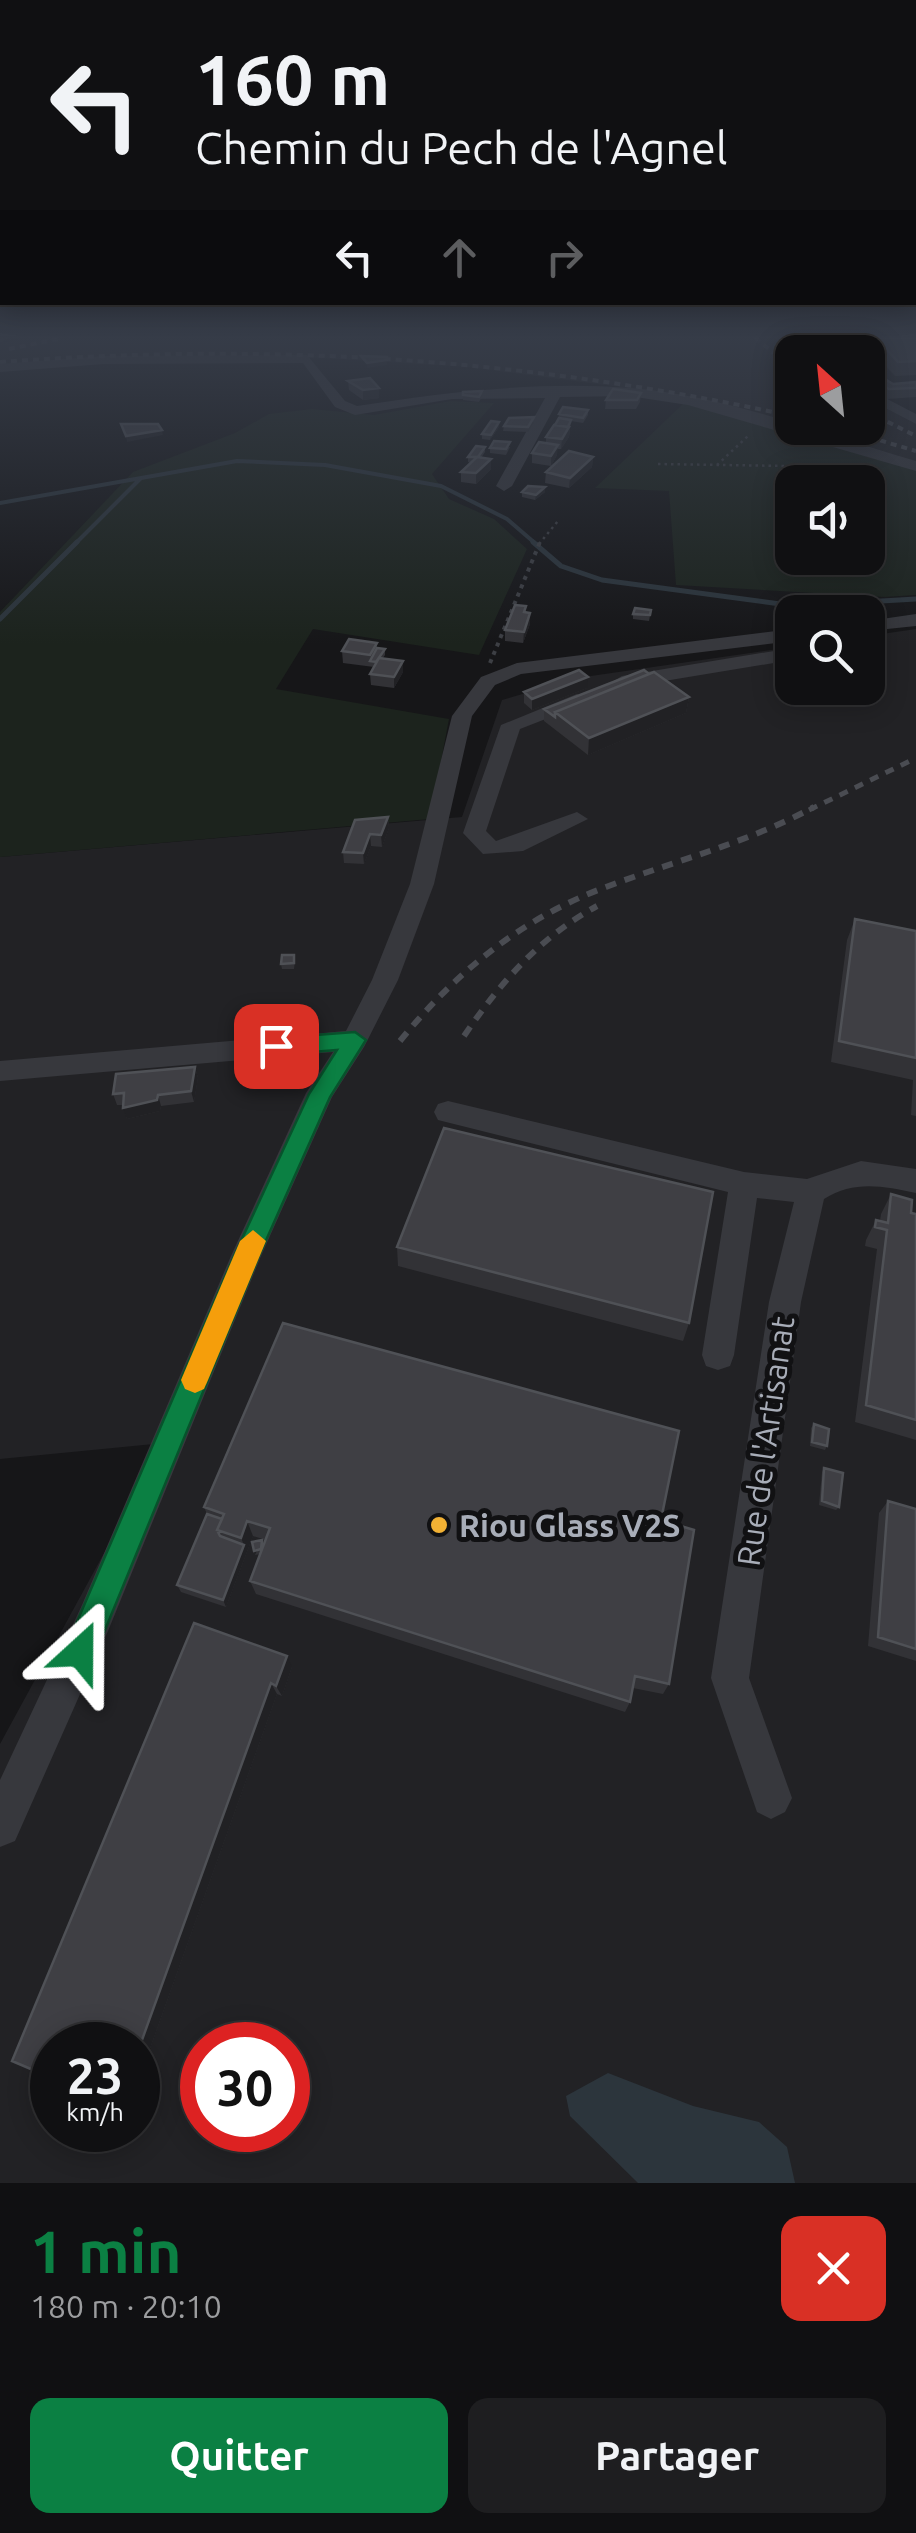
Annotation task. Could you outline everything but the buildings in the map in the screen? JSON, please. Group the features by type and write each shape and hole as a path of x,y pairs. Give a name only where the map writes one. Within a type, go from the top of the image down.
{"street":[{"path":"504,486 529,440"},
{"path":"827,440 916,466"},
{"path":"885,624 916,620"},
{"path":"0,1826 96,1618 271,1202 320,1094 355,1040 422,884 462,716 488,681 517,669 775,637"},
{"path":"885,642 916,639"},
{"path":"577,819 515,846 491,849 474,832 511,725 634,678 775,657"},
{"path":"0,1070 355,1040"},
{"path":"448,1112 744,1184 811,1192 831,1176 854,1171 916,1181"},
{"path":"718,1355 744,1184"},
{"name":"Rue de l'Artisanat","path":"771,1798 730,1678 785,1302 811,1192"}],"path":[{"path":"718,465 744,440"},
{"path":"658,464 775,466"},
{"path":"488,681 491,656 542,538 558,521"}],"shaded area":[{"path":"217,440 462,440 432,474 449,499 494,519 527,549 479,655 313,629 276,689 449,719 430,819 0,857 0,612 133,472"},
{"path":"645,440 775,440 775,445 832,445 916,469 916,595 885,597 676,585 669,491 595,488"},
{"path":"885,440 916,440 916,469 837,445 885,445"},
{"path":"916,629 916,2183 0,2183 0,1744 164,1443 0,1459 0,857 462,817 502,700 577,678 775,649 775,705 885,705 885,634"},
{"path":"608,2073 693,2106 759,2122 787,2147 795,2183 638,2183 570,2116 566,2096"}],"waterway":[{"path":"141,478 237,461 325,465 441,486 507,519 536,544"},
{"path":"0,503 141,478"},
{"path":"0,619 141,478"},
{"path":"533,542 561,566 602,580 795,606 916,599"}],"railway":[{"path":"885,442 916,451"},
{"path":"809,810 916,758"},
{"path":"400,1041 468,970 546,914 606,887 763,831 814,807"},
{"path":"464,1036 492,998 539,947 597,906"}],"slow traffic":[{"path":"195,1380 253,1241"}],"place":[{"name":"Riou Glass V2S","path":"439,1525"}],"route":[{"path":"80,1652 246,1256 320,1094 355,1040 276,1046"}]}
